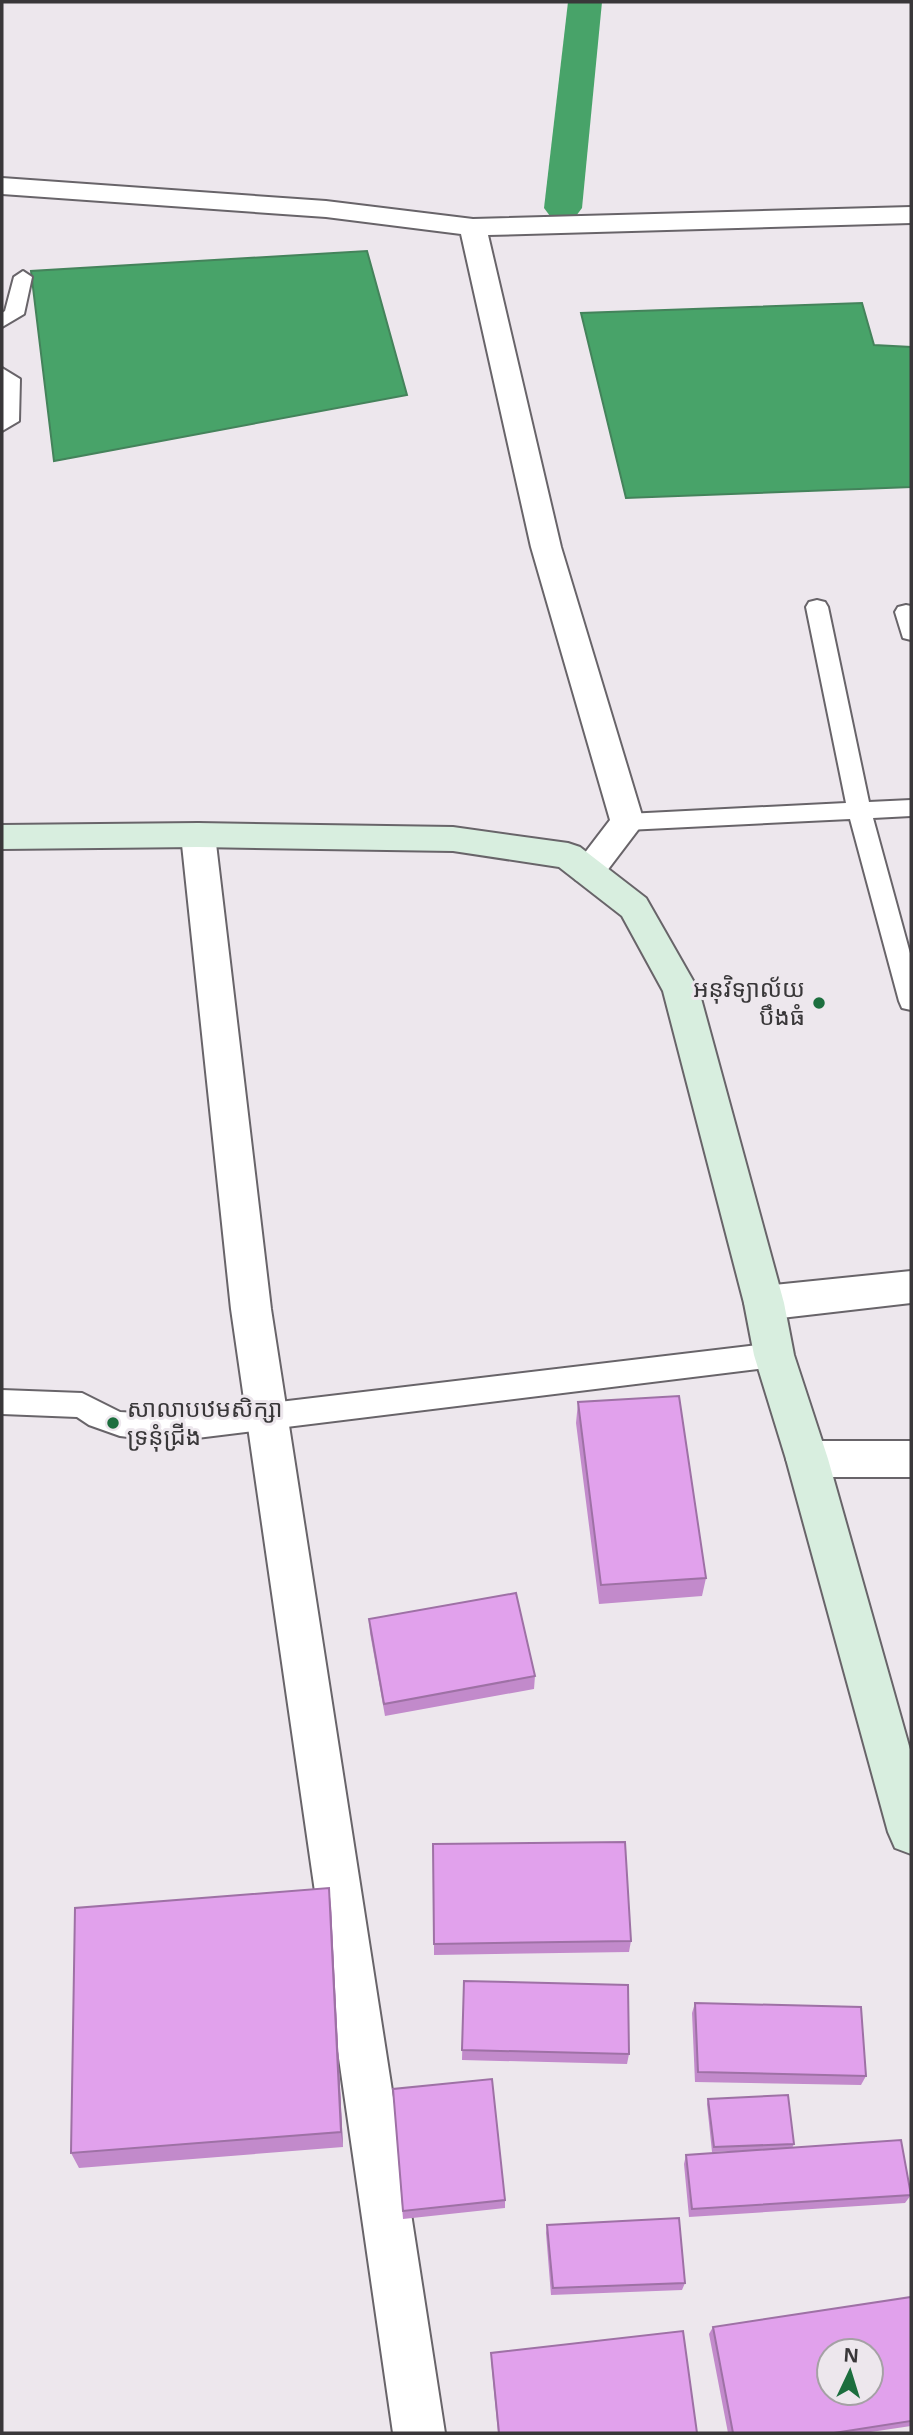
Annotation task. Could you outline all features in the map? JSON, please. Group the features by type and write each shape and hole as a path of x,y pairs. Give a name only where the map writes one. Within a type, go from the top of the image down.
{"main road":[{"path":"2,837 198,835 453,839 568,856 634,906 681,991 764,1303 774,1355 807,1459 911,1832"}],"street":[{"path":"2,186 326,209 473,227 911,215"},
{"path":"473,227 546,547 627,822 588,871"},
{"path":"198,835 251,1308 419,2433"},
{"path":"764,1303 911,1287"},
{"path":"807,1459 911,1459"}],"lane":[{"path":"2,321 14,314 23,277"},
{"path":"2,374 10,379 9,422 2,425"},
{"path":"817,607 859,810 911,1001"},
{"path":"627,822 911,808"},
{"path":"2,1402 82,1405 93,1415 131,1426 267,1418 774,1355"}],"shaded area":[{"path":"367,251 407,395 54,461 31,271"},
{"path":"862,303 874,345 911,347 911,487 626,498 581,313"}],"building":[{"path":"679,1396 706,1578 601,1585 578,1402"},
{"path":"516,1593 535,1676 384,1704 369,1619"},
{"path":"625,1842 631,1941 434,1944 433,1844"},
{"path":"329,1888 341,2132 71,2153 75,1908"},
{"path":"464,1981 628,1985 629,2054 462,2050"},
{"path":"695,2003 861,2007 866,2076 698,2072"},
{"path":"492,2079 505,2200 403,2211 393,2089"},
{"path":"788,2095 794,2144 714,2147 708,2099"},
{"path":"901,2140 911,2195 692,2209 686,2155"},
{"path":"679,2218 685,2283 553,2288 547,2225"},
{"path":"911,2297 911,2421 834,2433 733,2433 713,2327"},
{"path":"683,2331 697,2433 499,2433 491,2353"}],"waterway":[{"path":"563,208 585,2"}],"place":[{"name":"អនុវិទ្យាល័យ បឹងធំ","path":"819,1003"},
{"name":"សាលាបឋមសិក្សា ទ្រនុំជ្រីង","path":"113,1423"}]}
